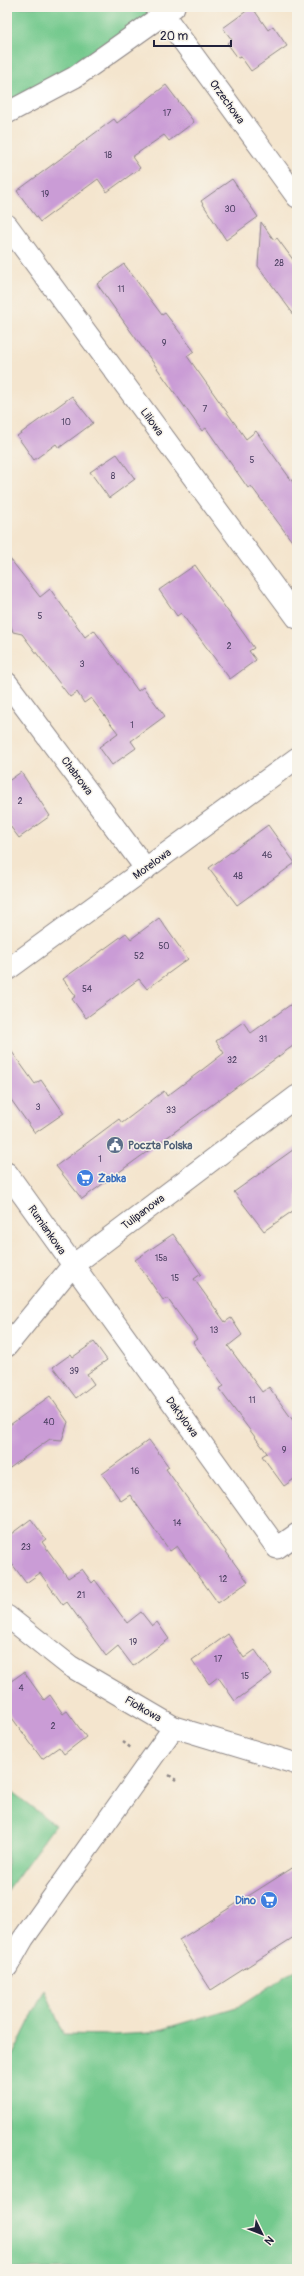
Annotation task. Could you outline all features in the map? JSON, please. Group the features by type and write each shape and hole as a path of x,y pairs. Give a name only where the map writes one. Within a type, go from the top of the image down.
{"street":[{"path":"7,113 75,77 165,10"},
{"name":"Orzechowa","path":"165,10 297,197"},
{"name":"Liliowa","path":"7,225 297,618"},
{"name":"Chabrowa","path":"7,683 146,869"},
{"name":"Morelowa","path":"7,970 297,758"},
{"name":"Tulipanowa","path":"7,1346 72,1266 297,1096"},
{"name":"Rumiankowa","path":"7,1173 72,1266"},
{"name":"Daktylowa","path":"72,1266 277,1548 297,1534"},
{"name":"Fiołkowa","path":"7,1616 70,1666 174,1727 297,1764"},
{"path":"7,1967 23,1939 174,1727"}],"green space":[{"path":"7,7 157,7 162,15 7,108"},
{"path":"7,1788 55,1825 7,1891"},
{"path":"297,1969 297,2269 7,2269 7,2067 45,1989 63,2034 111,2035 149,2033 240,2006"}],"building":[{"path":"252,7 268,30 273,26 287,46 251,71 241,57 238,58 227,43 232,40 223,28"},
{"path":"166,85 194,122 169,141 164,135 132,157 140,168 107,192 98,179 40,222 17,191 114,119 117,123"},
{"path":"232,179 258,217 226,240 201,201"},
{"path":"261,222 274,240 277,238 297,265 297,319 258,266"},
{"path":"124,264 162,315 165,313 194,351 187,356 246,439 256,431 297,488 297,548 251,486 248,488 206,428 202,431 97,284"},
{"path":"72,396 93,423 59,448 56,444 34,460 17,436"},
{"path":"117,454 135,479 109,498 90,472"},
{"path":"7,555 40,597 50,589 85,637 94,630 138,691 143,687 165,716 131,741 136,748 112,765 99,747 118,733 91,698 84,703 77,692 70,697 22,634 13,632 7,614"},
{"path":"195,565 254,648 249,651 256,660 230,679 181,613 177,616 159,590"},
{"path":"21,772 50,816 19,838 7,822 7,782"},
{"path":"268,825 295,863 237,905 209,868"},
{"path":"159,918 188,959 147,989 139,979 86,1018 72,999 76,996 63,979 126,933 131,939"},
{"path":"297,1000 297,1043 82,1199 56,1166 119,1119 122,1123 164,1091 167,1096 202,1070 224,1053 216,1041 243,1022 251,1033"},
{"path":"7,1045 35,1084 41,1080 64,1113 35,1133 7,1094"},
{"path":"297,1147 297,1208 264,1231 234,1192"},
{"path":"173,1234 201,1274 194,1279 225,1322 231,1318 242,1335 228,1346 262,1392 269,1387 297,1426 297,1477 284,1486 262,1456 267,1453 219,1389 224,1386 193,1342 197,1339 167,1298 163,1300 135,1260"},
{"path":"94,1342 107,1360 87,1374 94,1384 76,1398 53,1367 71,1354 73,1357"},
{"path":"50,1396 68,1422 62,1440 50,1439 7,1470 7,1427"},
{"path":"149,1440 169,1467 166,1469 248,1582 218,1603 177,1546 170,1551 130,1495 121,1501 102,1474"},
{"path":"31,1519 46,1539 42,1542 68,1578 82,1569 92,1583 95,1580 127,1623 141,1612 152,1626 157,1622 169,1639 133,1666 118,1646 106,1656 67,1602 63,1605 40,1573 26,1583 7,1557 7,1537"},
{"path":"228,1634 244,1658 255,1650 272,1674 235,1701 218,1677 209,1684 192,1660"},
{"path":"24,1672 44,1700 50,1695 63,1714 67,1711 86,1737 64,1754 59,1747 42,1759 7,1711 7,1684"},
{"name":"Dino","path":"297,1865 297,1935 211,1990 179,1940"}],"place":[{"name":"Poczta Polska","path":"115,1145"},
{"name":"Żabka","path":"85,1178"},
{"name":"Dino","path":"269,1900"}]}
